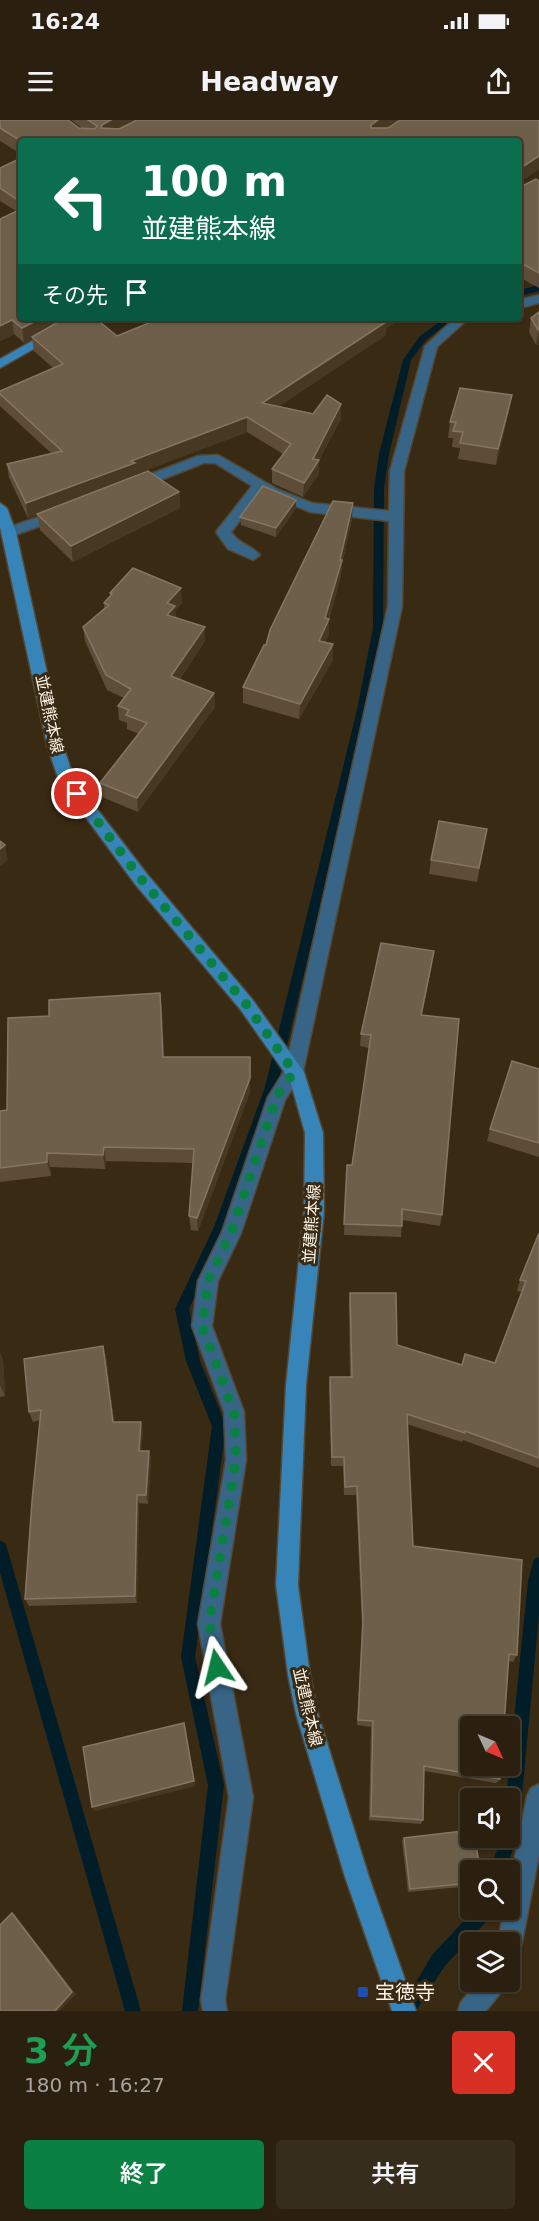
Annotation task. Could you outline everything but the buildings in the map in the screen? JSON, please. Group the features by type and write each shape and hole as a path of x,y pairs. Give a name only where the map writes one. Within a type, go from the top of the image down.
{"main road":[{"path":"0,364 77,321"},
{"name":"並建熊本線","path":"0,508 9,532 55,745 67,781 141,879 246,1004 298,1077 314,1134 314,1211 296,1386 287,1585 299,1675 307,1714 357,1877 404,2011"}],"street":[{"path":"522,303 539,299"},
{"path":"215,2011 213,2000 241,1797 209,1624 236,1460 234,1412 202,1326 208,1281 231,1233 277,1096 294,1072 395,606 397,471 431,346 460,321"},
{"path":"116,493 203,459 218,459 274,493 310,507 397,517"},
{"path":"253,555 233,546 223,532 260,485"},
{"path":"9,532 73,509"},
{"path":"512,1932 539,1796"},
{"path":"470,2011 485,1992"}],"waterway":[{"path":"522,292 539,288"},
{"path":"190,2011 216,1785 188,1657 219,1426 193,1361 182,1309 220,1227 271,1087 362,710 378,628 379,489 384,454 407,360 423,338 446,321"},
{"path":"0,1548 133,2011"},
{"path":"501,1860 510,1837 535,1581 539,1564"},
{"path":"407,2011 438,1961 476,1920"}],"place":[{"name":"宝徳寺","path":"363,1992"}],"route":[{"path":"77,794 141,879 246,1004 294,1072 277,1096 231,1233 208,1281 202,1326 234,1412 235,1428 236,1460 209,1624 217,1667"}]}
